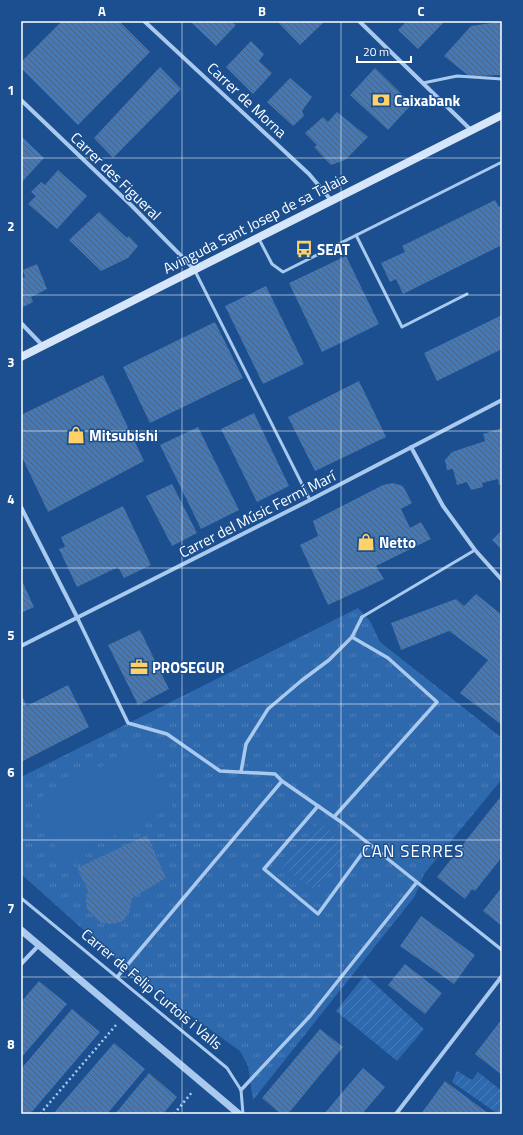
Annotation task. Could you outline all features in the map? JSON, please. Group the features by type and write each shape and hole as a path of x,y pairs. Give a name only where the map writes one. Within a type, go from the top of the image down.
{"main road":[{"name":"Avinguda Sant Josep de sa Talaia","path":"21,357 502,115"}],"street":[{"name":"Carrer de Morna","path":"144,21 309,174 331,200"},
{"path":"359,21 471,130"},
{"name":"Carrer des Figueral","path":"21,100 132,206 194,269"},
{"path":"21,323 43,346"},
{"name":"Carrer del Músic Fermí Marí","path":"21,646 78,619 502,400"},
{"path":"411,447 443,506 475,550 502,580"},
{"path":"21,507 78,619 128,723 167,734 220,771 275,774 282,781 334,817 502,950"},
{"path":"241,772 246,744 268,708 329,660 352,637 362,617"},
{"path":"334,817 437,702 388,658 352,637"},
{"path":"118,976 282,781"},
{"path":"318,806 264,869 318,914 368,844"},
{"path":"241,1090 310,1016 417,882"},
{"path":"21,930 239,1114"},
{"path":"21,964 39,945"},
{"path":"396,1114 502,976"}],"lane":[{"path":"423,83 457,76 502,79"},
{"path":"259,237 272,264 283,272 502,162"},
{"path":"356,236 402,327 467,294"},
{"path":"194,269 310,500"},
{"path":"362,617 475,550"},
{"name":"Carrer de Felip Curtois i Valls","path":"21,898 118,976 227,1068 241,1090 243,1114"}],"path":[{"path":"40,1114 123,1016"},
{"path":"174,1114 200,1082"}],"green space":[{"path":"358,608 370,621 380,642 502,738 502,779 424,874 415,896 253,1100 248,1066 240,1051 134,975 21,874 21,777"},
{"path":"142,746 173,807 63,861 33,801"},
{"path":"319,822 350,849 314,890 283,867"},
{"path":"365,975 424,1029 397,1061 336,1011"},
{"path":"457,1071 472,1080 478,1072 502,1091 502,1114 498,1114 452,1082"}],"building":[{"path":"62,21 119,21 150,52 78,125 21,68 21,62"},
{"path":"190,21 231,21 236,25 216,46"},
{"path":"277,21 325,21 300,45"},
{"path":"407,21 445,21 418,49 398,30"},
{"path":"498,22 502,25 502,75 469,76 444,56 471,26"},
{"path":"251,41 264,54 259,61 272,73 253,94 226,67"},
{"path":"160,67 181,89 113,158 94,138"},
{"name":"Caixabank","path":"375,68 412,104 388,130 350,95"},
{"path":"290,78 312,97 302,111 304,116 293,126 267,102"},
{"path":"337,112 368,137 345,160 331,165 314,147 317,145 305,133 323,117 328,122"},
{"path":"21,136 44,158 21,183"},
{"path":"58,170 87,196 57,229 28,204 36,196 31,192 41,182 45,185"},
{"path":"495,200 499,207 502,205 502,245 403,294 396,279 390,282 381,263 405,252 402,246"},
{"path":"99,212 127,238 129,236 138,246 128,258 101,271 69,240"},
{"path":"346,256 379,324 322,352 289,283"},
{"path":"37,264 47,289 31,297 33,302 23,307 21,303 21,279 25,277 23,270"},
{"path":"266,286 304,364 263,384 225,306"},
{"path":"502,315 502,349 437,381 424,353"},
{"path":"215,322 243,378 150,423 123,367"},
{"name":"Mitsubishi","path":"103,375 144,461 48,512 21,455 21,415"},
{"path":"359,381 386,437 315,471 288,417"},
{"path":"254,413 289,486 257,502 221,429"},
{"path":"198,427 239,510 201,529 160,445"},
{"path":"502,428 502,484 499,485 498,479 482,483 483,487 471,490 467,482 457,485 453,469 447,470 445,460 452,452 485,441 483,434"},
{"name":"Netto","path":"393,483 403,486 412,503 401,509 410,528 421,522 431,539 376,566 384,579 328,605 300,545 318,536 313,521 383,485"},
{"path":"172,484 197,533 172,546 146,496"},
{"path":"123,506 151,565 124,578 118,567 77,587 59,549 65,547 61,537"},
{"path":"502,530 502,550 492,540"},
{"path":"21,579 34,607 21,613"},
{"path":"476,594 502,615 502,725 460,693 488,660 449,631 401,650 391,623 456,599 464,606"},
{"name":"PROSEGUR","path":"140,630 169,689 138,705 108,645"},
{"path":"68,685 89,727 21,762 21,694 27,706"},
{"path":"502,795 502,857 475,891 472,889 465,899 437,877"},
{"path":"147,835 166,878 132,898 129,913 123,921 113,924 102,923 87,909 86,901 88,891 77,868"},
{"path":"502,887 502,926 483,911"},
{"path":"421,916 475,955 454,984 400,946"},
{"path":"405,964 442,993 425,1014 388,985"},
{"path":"39,981 67,1004 21,1058 21,1002"},
{"path":"72,1009 100,1032 30,1114 21,1114 21,1069"},
{"path":"502,1019 502,1075 475,1054"},
{"path":"320,1029 343,1047 288,1114 281,1114 262,1098"},
{"path":"114,1043 145,1069 107,1114 53,1114"},
{"path":"363,1068 385,1087 362,1114 324,1114"},
{"path":"149,1073 177,1097 163,1114 115,1114"},
{"path":"445,1081 489,1114 421,1114"}],"place":[{"name":"Caixabank","path":"381,100"},
{"name":"SEAT","path":"304,249"},
{"name":"Mitsubishi","path":"76,435"},
{"name":"Netto","path":"366,542"},
{"name":"PROSEGUR","path":"139,667"}],"district":[{"name":"CAN SERRES","path":"413,851"}]}
